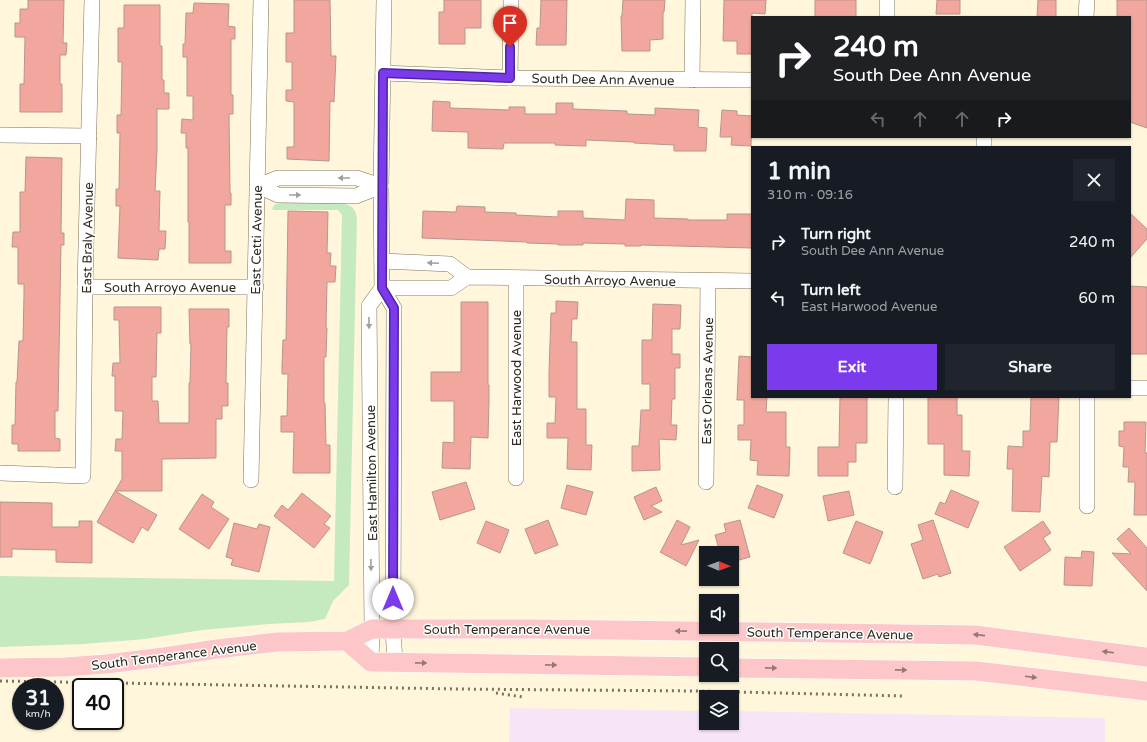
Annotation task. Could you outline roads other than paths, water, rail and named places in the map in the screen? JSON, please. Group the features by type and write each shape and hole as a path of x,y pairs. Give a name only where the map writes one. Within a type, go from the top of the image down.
{"main road":[{"name":"South Temperance Avenue","path":"0,668 65,667 106,664 277,642 347,641 372,629 536,629 974,635 1147,657"},
{"path":"347,641 371,662 699,667"},
{"path":"739,668 976,671 1147,691"}],"street":[{"name":"East Braly Avenue","path":"0,474 83,476 85,287 92,0"},
{"name":"East Cetti Avenue","path":"251,480 261,0"},
{"path":"382,261 450,264 467,277 451,288 382,288 382,261 382,186 384,0"},
{"path":"510,78 511,0"},
{"path":"692,80 693,0"},
{"path":"887,0 887,16"},
{"path":"1086,16 1087,0"},
{"name":"South Dee Ann Avenue","path":"383,73 510,78 751,80"},
{"path":"0,135 89,136"},
{"path":"278,178 357,178 382,186 356,196 278,195 258,186 278,178"},
{"name":"South Arroyo Avenue","path":"467,277 751,281"},
{"name":"East Harwood Avenue","path":"516,278 516,478"},
{"name":"East Orleans Avenue","path":"706,482 708,281"},
{"name":"South Arroyo Avenue","path":"85,287 256,287"},
{"name":"East Hamilton Avenue","path":"371,662 369,306 382,288 394,308 393,629 395,662"},
{"path":"1131,388 1147,388"},
{"path":"895,487 896,398"},
{"path":"1087,398 1087,506"}],"railway":[{"path":"0,681 458,689 695,691 905,696"},
{"path":"496,693 523,697"}]}
